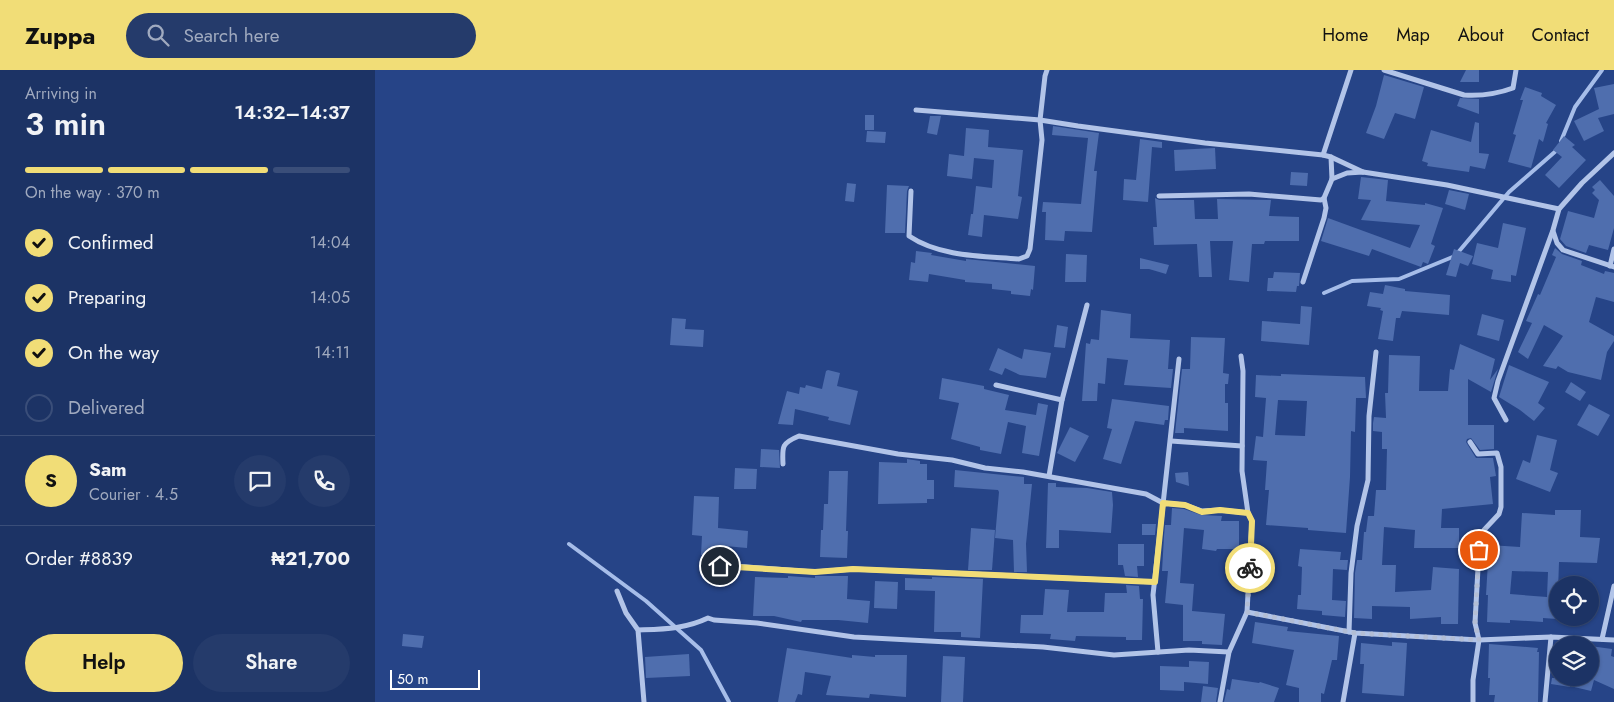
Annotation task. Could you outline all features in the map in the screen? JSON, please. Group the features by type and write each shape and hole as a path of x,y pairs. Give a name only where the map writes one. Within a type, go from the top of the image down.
{"street":[{"path":"911,190 909,236 919,242 959,254 1019,259 1027,256 1030,249 1042,140 1041,120 1047,70"},
{"path":"1323,155 1351,70"},
{"path":"1386,70 1464,95 1475,96 1502,92 1513,88 1516,70"},
{"path":"916,110 1041,120 1205,143 1323,155 1363,172"},
{"path":"1506,420 1494,398 1498,381 1553,230 1559,208 1614,153"},
{"path":"1303,282 1324,218 1326,208 1324,198 1332,179 1331,157"},
{"path":"1332,179 1347,173 1363,172 1447,185 1559,208"},
{"path":"1159,196 1249,194 1321,200 1324,198"},
{"path":"1553,230 1557,243 1563,250 1612,267 1614,249"},
{"path":"1049,476 1062,400 1087,305"},
{"path":"1343,702 1352,633 1351,573 1357,526 1368,480 1369,416 1376,352"},
{"path":"1220,702 1229,652 1247,612 1252,521 1248,513 1242,471 1243,371 1241,356"},
{"path":"1158,652 1153,594 1179,358"},
{"path":"996,386 1062,400"},
{"path":"783,464 782,449 785,443 799,436 898,454 952,460 985,468 1049,476 1146,494 1163,503 1185,505 1202,512 1220,510 1248,513"},
{"path":"1171,441 1242,446"},
{"path":"1469,442 1478,454 1497,453 1501,467 1501,507 1499,514 1484,530 1479,550 1475,623 1479,640 1473,680 1473,702"},
{"path":"720,566 815,572 853,569 1155,582"},
{"path":"1602,639 1614,586"},
{"path":"617,591 626,613 638,630 644,702"},
{"path":"1247,612 1352,633 1479,640 1549,637"},
{"path":"638,630 678,628 709,618 855,637 1043,647 1114,655 1189,650 1229,652"},
{"path":"1599,639 1614,640"},
{"path":"1545,702 1549,659"}],"building":[{"path":"1466,70 1479,70 1479,82 1460,82"},
{"path":"1384,75 1424,87 1415,119 1395,113 1384,139 1366,133 1376,106"},
{"path":"1614,84 1614,114 1598,118 1604,131 1584,141 1574,121 1599,109 1594,88"},
{"path":"1525,87 1542,93 1541,96 1556,105 1546,123 1548,124 1543,142 1539,139 1531,168 1508,162 1516,135 1513,134 1523,100 1520,100"},
{"path":"1460,98 1479,99 1479,114 1457,106"},
{"path":"865,115 874,115 874,130 865,130"},
{"path":"930,116 941,116 937,135 927,133"},
{"path":"1475,122 1479,123 1479,153 1489,154 1485,169 1470,166 1469,172 1427,166 1428,163 1422,161 1431,130 1471,142"},
{"path":"1053,126 1099,133 1094,171 1097,171 1092,232 1065,231 1064,241 1045,240 1046,212 1042,212 1043,202 1081,204 1088,138 1052,135"},
{"path":"966,128 989,130 988,147 1023,150 1018,196 1022,197 1018,219 984,215 982,237 968,235 971,214 973,214 976,186 992,188 994,160 974,158 972,179 947,176 949,154 964,156"},
{"path":"867,131 886,132 885,143 866,142"},
{"path":"1564,136 1575,145 1572,147 1586,160 1559,188 1545,175 1562,157 1553,150"},
{"path":"1140,139 1162,142 1162,148 1152,147 1148,202 1123,200 1124,179 1136,180"},
{"path":"1215,148 1216,169 1175,171 1174,150"},
{"path":"1291,172 1308,173 1307,186 1290,185"},
{"path":"1361,177 1388,180 1386,201 1425,205 1425,203 1443,208 1431,244 1435,246 1428,264 1423,262 1421,267 1372,249 1369,256 1321,241 1328,218 1410,248 1420,225 1361,220 1371,200 1358,199"},
{"path":"1600,180 1614,196 1614,228 1608,250 1589,245 1586,253 1566,246 1560,239 1568,211 1594,218 1599,200 1592,193 1595,190 1592,187"},
{"path":"847,183 856,184 854,202 845,201"},
{"path":"887,185 909,186 907,191 905,233 885,233"},
{"path":"1449,190 1469,194 1465,210 1445,204"},
{"path":"1155,198 1159,200 1194,200 1195,219 1218,219 1217,199 1271,200 1269,216 1299,217 1299,241 1265,241 1264,244 1252,244 1249,282 1229,280 1233,241 1210,241 1212,277 1199,277 1197,244 1154,245 1153,227 1157,227"},
{"path":"1503,223 1526,228 1516,276 1511,275 1511,282 1491,279 1493,270 1472,264 1477,243 1498,248"},
{"path":"1555,248 1562,254 1582,261 1581,265 1604,274 1605,271 1614,273 1614,302 1596,297 1589,322 1614,336 1614,341 1607,352 1601,380 1568,372 1558,366 1556,369 1543,366 1563,336 1544,325 1528,359 1518,352 1532,323 1526,321 1538,294 1540,295 1556,257 1552,255"},
{"path":"1454,249 1473,256 1468,266 1460,263 1456,277 1446,275"},
{"path":"916,251 966,261 966,259 1035,266 1033,290 1031,289 1030,296 1011,294 1011,291 992,289 992,284 965,282 965,280 929,274 928,282 909,280 911,262 915,263"},
{"path":"1066,254 1087,255 1086,282 1065,282"},
{"path":"1140,258 1169,265 1166,274 1149,269 1140,269"},
{"path":"1274,272 1300,273 1299,286 1297,286 1296,292 1267,291 1268,278 1273,278"},
{"path":"1385,285 1405,289 1405,291 1450,295 1449,315 1402,311 1400,318 1396,318 1393,341 1378,339 1383,311 1380,310 1381,308 1367,306 1370,292 1383,294"},
{"path":"1301,306 1312,307 1309,345 1261,341 1262,321 1300,324"},
{"path":"1101,310 1131,314 1130,338 1170,340 1168,369 1173,369 1171,388 1124,385 1128,360 1107,358 1105,384 1098,383 1097,401 1082,401 1086,343 1090,344 1091,339 1099,340"},
{"path":"1482,314 1504,320 1499,341 1477,335"},
{"path":"672,318 686,319 685,329 704,330 703,347 670,345"},
{"path":"1057,325 1068,327 1065,348 1054,347"},
{"path":"1191,337 1225,338 1223,373 1229,374 1228,384 1225,384 1225,403 1228,403 1228,431 1184,428 1184,433 1175,433 1182,369 1190,369"},
{"path":"1460,344 1495,359 1490,380 1498,369 1491,392 1468,379 1468,425 1494,425 1494,449 1480,450 1471,438 1467,439 1466,442 1476,458 1493,458 1496,476 1490,477 1493,504 1442,509 1441,528 1459,528 1459,548 1414,548 1415,530 1384,527 1382,565 1396,565 1395,592 1431,590 1433,567 1459,569 1458,624 1441,624 1441,617 1410,619 1410,607 1372,606 1372,619 1354,618 1355,573 1357,560 1362,560 1364,532 1366,532 1368,516 1374,516 1376,490 1386,490 1387,449 1382,449 1382,432 1373,431 1373,423 1374,417 1386,418 1385,393 1388,393 1389,355 1420,356 1419,391 1448,391 1450,369 1454,370"},
{"path":"998,348 1022,359 1024,349 1051,353 1046,378 1020,375 1005,368 1002,375 989,370"},
{"path":"1509,365 1549,382 1538,403 1545,408 1534,421 1499,397"},
{"path":"826,371 840,373 837,386 858,391 850,425 828,420 829,417 795,409 793,425 778,424 787,391 799,394 800,387 805,388 806,385 822,389"},
{"path":"1281,374 1365,377 1366,398 1356,398 1355,432 1351,431 1346,533 1266,525 1269,490 1265,490 1267,461 1253,460 1256,436 1263,437 1266,398 1255,397 1256,375 1281,376","holes":["1278,400 1307,401 1305,436 1275,435"]},
{"path":"942,378 984,386 984,389 1009,395 1005,410 1036,415 1038,403 1048,405 1039,456 1022,453 1026,426 1008,422 1001,454 980,450 980,447 951,439 959,403 939,399"},
{"path":"1571,382 1586,392 1580,401 1565,392"},
{"path":"1112,399 1169,406 1168,420 1165,420 1164,425 1135,421 1121,464 1103,459 1112,429 1107,428"},
{"path":"1589,404 1610,415 1598,436 1577,425"},
{"path":"1070,427 1089,436 1075,462 1057,453"},
{"path":"1537,435 1557,440 1550,470 1558,473 1550,492 1516,479 1523,460 1530,463"},
{"path":"761,449 779,450 780,468 760,467"},
{"path":"907,459 920,461 920,464 927,464 927,480 934,480 934,499 927,499 927,503 878,504 879,462 907,463"},
{"path":"735,468 757,469 756,489 734,489"},
{"path":"955,470 1024,477 1024,484 1032,484 1026,544 1027,572 1014,572 1013,540 995,538 998,490 954,487"},
{"path":"829,471 848,471 847,558 820,557 824,504 828,504"},
{"path":"1188,472 1189,486 1176,482 1175,473"},
{"path":"1048,483 1056,483 1056,487 1087,488 1112,492 1111,533 1059,530 1059,548 1046,548"},
{"path":"694,496 719,497 718,528 748,531 747,548 725,546 724,558 701,555 702,536 692,535"},
{"path":"1172,508 1184,509 1201,515 1222,516 1221,521 1239,521 1239,549 1217,549 1216,551 1202,549 1204,530 1184,528 1180,583 1194,584 1192,611 1225,614 1222,645 1202,644 1202,641 1183,641 1183,605 1165,603 1168,571 1162,571 1164,536 1165,525 1171,525"},
{"path":"1555,510 1581,510 1580,537 1600,538 1597,563 1559,562 1559,576 1549,576 1549,618 1543,618 1543,622 1510,620 1510,623 1487,622 1488,595 1486,595 1489,545 1520,547 1522,513 1555,515","holes":["1512,571 1548,572 1547,597 1510,594"]},
{"path":"1142,524 1156,524 1155,535 1142,535"},
{"path":"971,528 995,530 992,570 968,570"},
{"path":"1118,544 1144,544 1144,566 1137,566 1138,577 1125,576 1123,565 1118,565"},
{"path":"1300,549 1341,552 1340,560 1348,560 1347,570 1333,569 1332,600 1346,601 1345,617 1322,615 1322,611 1297,609 1298,595 1301,595 1302,567 1298,566"},
{"path":"788,576 815,578 815,576 848,576 847,599 870,601 868,623 838,620 802,620 801,622 774,616 753,616 755,577 788,578"},
{"path":"932,577 983,579 980,638 961,637 961,632 934,632 935,591 905,590 905,578 932,579"},
{"path":"875,581 898,582 897,609 874,608"},
{"path":"1126,585 1139,586 1140,599 1143,599 1142,640 1126,640 1126,637 1076,636 1075,641 1050,639 1051,634 1020,633 1021,615 1043,615 1045,589 1069,590 1067,612 1104,612 1105,593 1127,593"},
{"path":"1255,622 1288,627 1287,631 1339,636 1337,660 1332,660 1324,694 1321,693 1321,702 1299,702 1299,688 1286,685 1294,650 1252,643"},
{"path":"403,634 424,636 422,648 402,646"},
{"path":"1392,642 1407,643 1404,696 1362,693 1364,664 1360,664 1361,643 1392,646"},
{"path":"1489,644 1538,648 1538,702 1494,702 1495,695 1489,695"},
{"path":"1599,647 1612,649 1611,656 1614,657 1614,689 1599,682"},
{"path":"787,648 852,658 852,655 875,657 875,655 907,655 906,697 870,694 869,698 826,695 831,676 805,672 802,695 798,694 795,702 778,702"},
{"path":"689,654 690,676 646,678 645,657"},
{"path":"943,656 965,657 963,702 941,702"},
{"path":"1189,661 1209,662 1208,684 1184,682 1184,691 1160,690 1160,666 1189,667"},
{"path":"1232,679 1260,682 1279,688 1274,702 1224,702 1227,689 1230,690"},
{"path":"1203,686 1218,688 1216,702 1201,702"},
{"path":"1570,686 1592,686 1591,691"}],"waterway":[{"path":"1561,141 1575,107 1602,70"},
{"path":"1324,293 1352,281 1399,279 1455,256 1509,192 1557,150"},
{"path":"569,544 646,601 701,650 729,702"}],"way so far":[{"path":"1250,568 1247,612 1355,633 1479,640 1475,623 1479,550"}],"route":[{"path":"720,566 815,572 853,569 1155,582 1163,503 1185,505 1202,512 1220,510 1248,513 1252,521 1250,568"}]}
